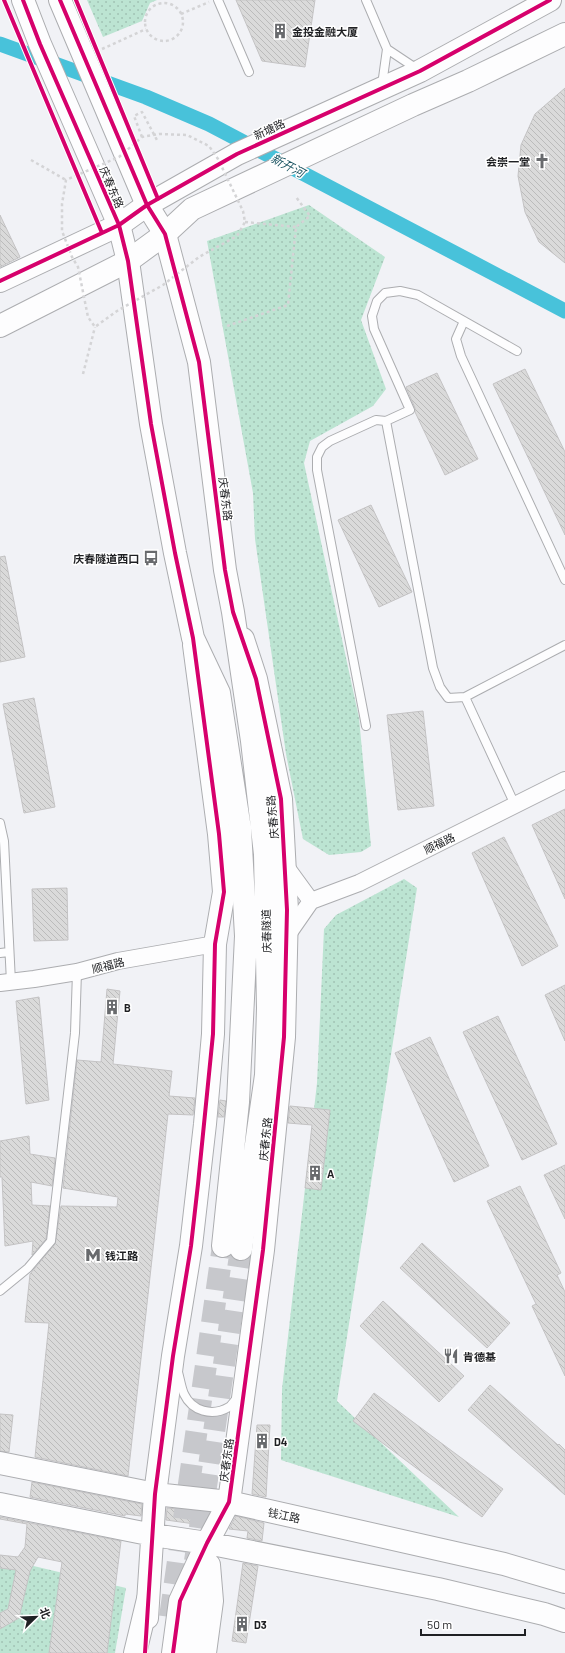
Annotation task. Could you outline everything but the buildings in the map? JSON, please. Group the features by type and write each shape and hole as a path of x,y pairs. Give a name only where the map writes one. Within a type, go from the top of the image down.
{"main road":[{"name":"庆春东路","path":"23,0 40,44 119,225 128,261 151,424 175,553 193,638 219,834 224,892 215,944 213,1034 205,1124 191,1246 173,1356 155,1494 145,1653"},
{"name":"庆春东路","path":"60,0 93,51 105,104 147,204 165,234 198,362 225,570 234,612 256,679 280,792 287,910 284,1037 263,1250 246,1388 229,1502 207,1543 180,1601 173,1653"},
{"name":"新塘路","path":"0,281 119,225 147,204 238,154 420,71 550,0"},
{"path":"0,326 128,261 165,234 192,209 413,104 468,81 565,34"},
{"name":"庆春隧道","path":"193,638 219,693 240,829 246,936 232,1248 266,1075 268,1008 265,854 252,740 234,612"},
{"name":"钱江路","path":"0,1463 155,1494 229,1502 504,1564 565,1582"},
{"path":"0,1504 153,1535 207,1543 438,1589 544,1614 565,1621"},
{"path":"192,1653 207,1543"},
{"path":"205,1653 212,1601 207,1543"},
{"path":"135,1653 148,1599"}],"street":[{"name":"顺福路","path":"311,901 359,883 565,780"},
{"path":"284,864 311,901 286,937"},
{"name":"顺福路","path":"5,982 77,972 118,962 215,944"}],"lane":[{"path":"218,0 249,72"},
{"path":"366,0 387,48 420,71"},
{"path":"381,89 387,48"},
{"path":"366,726 319,478 317,457 322,447 330,440 376,420 386,421 410,410 374,329 372,316 378,302 385,293 400,291 418,295 517,351"},
{"path":"464,321 456,339 461,356 565,580"},
{"path":"386,421 433,668 440,687 448,698 465,697 565,645"},
{"path":"465,697 515,805"},
{"path":"0,822 4,841 9,952 5,982"},
{"path":"0,953 9,952"},
{"path":"0,1291 28,1268 51,1241 75,1033 77,972"},
{"path":"173,1356 184,1394 195,1408 204,1412 217,1411 230,1407 246,1388"}],"path":[{"path":"181,14 209,2"},
{"path":"159,3 172,5 178,9 181,14 183,26 180,32 171,40 159,41 149,35 146,29 144,23 148,10 159,3"},
{"path":"93,51 146,29"},
{"path":"142,137 134,116 142,112 158,142"},
{"path":"66,180 119,157 142,137 159,134 188,135 209,146 218,159 244,211 245,222 237,236 200,257 163,285 117,311 95,327 83,374"},
{"path":"134,140 137,147"},
{"path":"31,160 66,180"},
{"path":"75,169 81,183"},
{"path":"66,180 62,204 62,231 72,257 78,267 88,317 95,327"},
{"path":"245,222 296,227 310,216 296,197"},
{"path":"227,326 288,306 296,227"}],"green space":[{"path":"87,0 157,0 150,3 142,21 103,37"},
{"path":"309,205 385,257 361,320 386,389 373,406 310,441 304,463 359,718 371,846 361,852 329,855 303,839 286,754 255,539 253,493 207,241"},
{"path":"404,879 417,888 337,1401 459,1517 281,1460 282,1389 317,1083 324,929 336,915"},
{"path":"0,1558 126,1588 115,1653 0,1653"}],"waterway":[{"name":"新开河","path":"0,44 146,97 209,124 565,311"}],"tunnel":[{"path":"170,1617 223,1246"},
{"path":"195,1561 241,1249"}],"cycle path":[{"path":"4,0 102,233"},
{"path":"23,0 40,44 119,225 128,261 151,424 175,553 193,638 219,834 224,892 215,944 213,1034 191,1246 173,1356 155,1494 145,1653"},
{"path":"60,0 147,205 165,234 199,362 225,570 233,612 256,679 281,799 287,910 284,1037 263,1250 229,1502 207,1543 180,1601 173,1653"},
{"path":"76,0 158,199"},
{"path":"0,281 119,225 147,205 237,154 420,71 550,0"}],"place":[{"name":"金投金融大厦","path":"280,31"},
{"name":"会崇一堂","path":"542,161"},
{"name":"庆春隧道西口","path":"151,558"},
{"name":"B","path":"112,1007"},
{"name":"A","path":"315,1173"},
{"name":"钱江路","path":"93,1255"},
{"name":"肯德基","path":"451,1356"},
{"name":"D4","path":"262,1441"},
{"name":"D3","path":"242,1624"}]}
